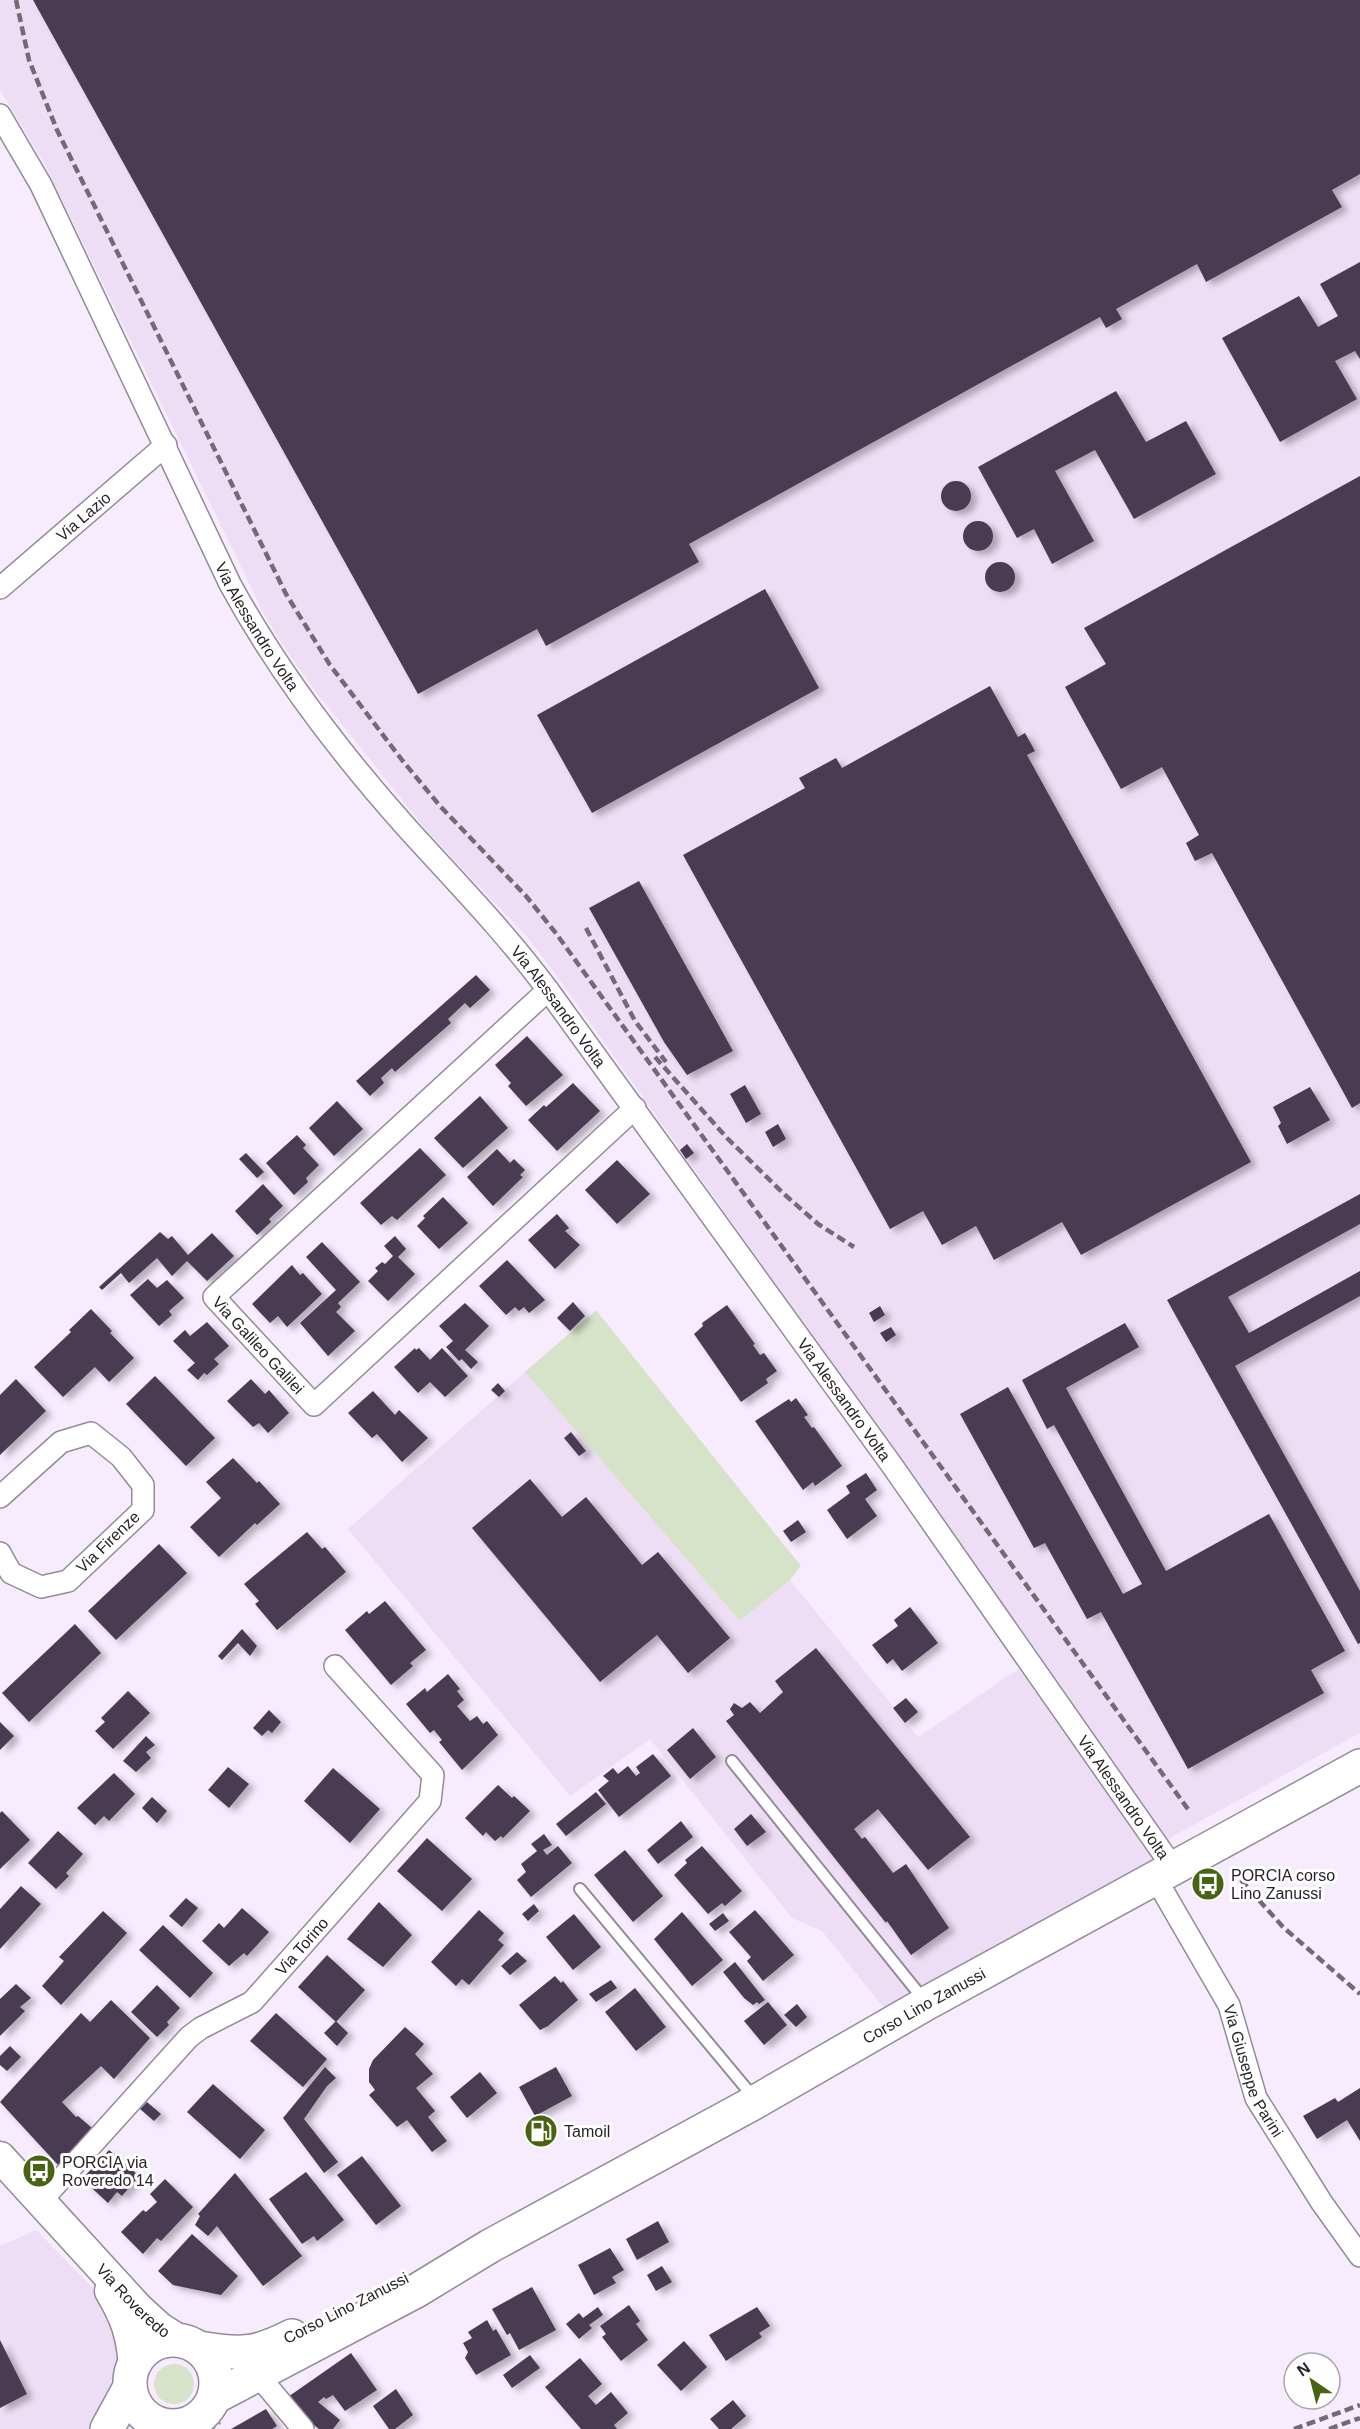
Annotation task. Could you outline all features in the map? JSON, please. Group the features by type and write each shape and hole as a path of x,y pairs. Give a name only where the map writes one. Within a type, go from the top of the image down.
{"main road":[{"name":"Corso Lino Zanussi","path":"215,2397 416,2291 490,2246 757,2101 927,2003 1360,1766"},
{"name":"Via Roveredo","path":"0,2157 138,2308 160,2328 189,2344"},
{"name":"Corso Lino Zanussi","path":"189,2344 232,2354 252,2352 276,2344 411,2275 490,2246"},
{"name":"Via Roveredo","path":"91,2257 125,2317 132,2343 132,2376"},
{"path":"107,2429 142,2353 152,2345 165,2340 189,2344 208,2357 215,2369 217,2383 215,2397 210,2407 192,2422 167,2428 157,2424 138,2409 132,2376"}],"street":[{"name":"Via Alessandro Volta","path":"0,115 41,185 230,584 252,625 341,750 405,826 514,944 635,1108 891,1464 1165,1874"},
{"name":"Via Lazio","path":"0,588 166,445"},
{"name":"Via Galileo Galilei","path":"548,990 214,1298 314,1405 635,1108"},
{"name":"Via Firenze","path":"0,1497 61,1442 91,1433 121,1457 143,1485 143,1510 68,1581 41,1587 5,1578 0,1553"},
{"name":"Via Torino","path":"41,2200 189,2037 201,2028 252,2002 430,1801 433,1775 334,1666"},
{"name":"Via Giuseppe Parini","path":"1165,1874 1229,2005 1256,2098 1322,2203 1360,2256"},
{"path":"260,2373 267,2386 303,2429"}],"lane":[{"path":"732,1761 927,2003"},
{"path":"580,1889 757,2101"}],"shaded area":[{"path":"0,0 1360,0 1360,1733 1170,1838 1163,1867 892,2018 822,1931 792,1918 650,1739 570,1796 348,1529 525,1372 740,1621 790,1580 918,1737 1039,1655 554,972 528,938 427,831 316,692 282,644 264,614 44,163 0,90"},
{"path":"36,2230 88,2283 113,2320 120,2353 111,2390 95,2422 88,2429 0,2429 0,2246"}],"green space":[{"path":"596,1310 801,1566 790,1580 740,1621 525,1372"},
{"path":"174,2364 188,2370 194,2384 188,2398 174,2404 160,2398 154,2384 160,2370"}],"building":[{"path":"33,0 1360,0 1360,174 1332,190 1342,207 1206,282 1197,264 1116,309 1122,319 1106,328 1100,317 689,544 699,562 546,646 537,629 418,694"},
{"path":"1360,262 1360,359 1355,351 1335,361 1357,399 1280,442 1222,338 1299,296 1318,327 1338,316 1320,284"},
{"path":"1116,391 1146,442 1186,421 1216,474 1134,519 1095,450 1055,471 1094,541 1052,564 1034,529 1017,538 978,467"},
{"path":"1360,476 1360,1103 1352,1108 1212,853 1195,861 1186,843 1199,835 1162,767 1121,789 1065,687 1106,664 1084,628"},
{"path":"956,481 967,485 971,496 967,507 956,511 945,507 941,496 945,485"},
{"path":"978,521 989,525 993,536 989,547 978,551 967,547 963,536 967,525"},
{"path":"1000,562 1011,566 1015,577 1011,588 1000,592 989,588 985,577 989,566"},
{"path":"765,589 819,688 592,813 537,715"},
{"path":"990,686 1018,737 1025,733 1035,751 1027,755 1251,1162 1081,1255 1062,1222 994,1260 976,1226 942,1245 923,1211 890,1229 683,855 805,788 799,778 836,758 842,768"},
{"path":"639,881 733,1051 687,1075 664,1042 589,908"},
{"path":"476,975 490,990 470,1008 465,1003 448,1019 451,1023 395,1072 392,1068 381,1078 384,1083 370,1096 356,1081"},
{"path":"527,1036 563,1075 526,1106 508,1086 511,1083 495,1065"},
{"path":"573,1083 600,1111 557,1151 528,1120"},
{"path":"745,1085 761,1114 746,1123 730,1094"},
{"path":"1310,1087 1330,1120 1287,1144 1278,1126 1281,1123 1273,1107"},
{"path":"480,1096 508,1128 463,1168 434,1138"},
{"path":"337,1101 363,1129 334,1156 309,1128"},
{"path":"778,1124 786,1139 773,1147 765,1132"},
{"path":"297,1135 306,1145 303,1148 319,1165 306,1178 308,1182 294,1195 266,1163"},
{"path":"687,1144 694,1153 686,1159 680,1150"},
{"path":"420,1148 446,1175 397,1220 392,1216 381,1225 360,1203"},
{"path":"497,1149 510,1163 514,1159 525,1170 520,1175 523,1177 493,1206 467,1177"},
{"path":"246,1153 264,1172 257,1178 239,1159"},
{"path":"617,1160 650,1194 617,1224 585,1190"},
{"path":"263,1184 283,1206 257,1235 235,1211"},
{"path":"1360,1194 1360,1224 1228,1297 1249,1333 1360,1271 1360,1296 1235,1366 1360,1591 1360,1643 1358,1644 1167,1300"},
{"path":"443,1197 468,1223 439,1249 417,1226 425,1218 423,1216"},
{"path":"557,1214 569,1228 565,1231 580,1245 555,1269 528,1240"},
{"path":"160,1232 168,1239 172,1236 188,1255 212,1233 234,1256 207,1281 187,1261 172,1276 157,1258 129,1283 121,1273 102,1290 99,1287"},
{"path":"395,1236 406,1249 398,1257 415,1274 388,1301 368,1281 378,1271 375,1268 382,1262 385,1264 393,1256 384,1246"},
{"path":"322,1242 360,1282 338,1303 341,1307 336,1312 355,1331 328,1356 300,1323 336,1290 306,1257"},
{"path":"507,1260 545,1300 529,1313 524,1307 519,1311 515,1307 506,1315 479,1286"},
{"path":"292,1265 300,1275 303,1273 322,1294 287,1327 278,1316 270,1323 252,1304"},
{"path":"148,1279 157,1288 167,1280 184,1298 169,1311 172,1315 159,1326 130,1295"},
{"path":"573,1302 585,1316 570,1331 557,1318"},
{"path":"465,1303 489,1326 465,1350 478,1362 471,1369 462,1359 459,1361 446,1347 453,1341 439,1326"},
{"path":"727,1305 755,1344 753,1345 760,1355 764,1353 777,1371 766,1379 768,1383 741,1402 694,1334 703,1326 702,1323"},
{"path":"880,1306 885,1315 874,1322 869,1313"},
{"path":"91,1309 134,1358 109,1382 95,1367 63,1397 34,1367 71,1332 69,1330"},
{"path":"207,1322 229,1346 214,1359 219,1364 207,1375 204,1373 198,1380 187,1370 195,1363 173,1341 185,1330 190,1336"},
{"path":"1125,1323 1139,1347 1066,1388 1166,1571 1269,1514 1345,1651 1311,1670 1324,1693 1188,1769 1101,1612 1087,1619 1045,1543 1034,1548 960,1414 1008,1387 1123,1594 1142,1584 1054,1425 1047,1429 1022,1380"},
{"path":"891,1327 896,1335 886,1342 880,1333"},
{"path":"415,1348 416,1350 419,1348 430,1360 442,1348 468,1376 445,1397 430,1382 418,1393 394,1367"},
{"path":"155,1376 215,1438 186,1466 126,1404"},
{"path":"16,1379 46,1411 0,1455 0,1395"},
{"path":"251,1379 265,1394 269,1390 289,1413 268,1433 259,1423 253,1427 227,1401"},
{"path":"498,1383 505,1391 499,1397 491,1390"},
{"path":"373,1391 395,1415 399,1410 428,1438 402,1462 377,1434 372,1438 348,1413"},
{"path":"796,1398 808,1415 804,1417 842,1466 815,1486 813,1482 803,1490 755,1421 789,1399 791,1402"},
{"path":"571,1432 586,1451 579,1456 564,1438"},
{"path":"233,1458 280,1504 257,1525 255,1523 219,1557 190,1527 221,1498 206,1482"},
{"path":"866,1473 877,1490 865,1499 877,1516 847,1539 827,1510 850,1493 846,1486"},
{"path":"530,1479 562,1517 586,1497 642,1565 658,1552 730,1638 688,1673 657,1635 600,1682 472,1528"},
{"path":"798,1520 806,1532 791,1542 783,1531"},
{"path":"307,1532 322,1549 325,1547 346,1572 277,1630 255,1604 259,1601 244,1584"},
{"path":"159,1544 187,1573 116,1640 88,1611"},
{"path":"385,1601 426,1650 410,1663 413,1666 391,1685 345,1630 367,1611 369,1614"},
{"path":"910,1607 938,1643 902,1671 893,1659 887,1664 872,1645 898,1626 894,1620"},
{"path":"75,1624 101,1653 29,1722 2,1693"},
{"path":"242,1629 257,1646 250,1656 238,1643 222,1660 218,1656"},
{"path":"816,1648 970,1837 928,1870 878,1809 854,1829 862,1839 865,1837 893,1873 906,1864 949,1928 911,1955 887,1921 886,1923 726,1721 734,1715 730,1709 734,1703 742,1708 750,1702 760,1713 783,1692 775,1681"},
{"path":"448,1674 460,1689 457,1691 464,1700 457,1706 470,1721 477,1716 483,1724 487,1721 498,1735 462,1770 439,1742 442,1740 434,1730 430,1733 406,1704 425,1688 427,1692"},
{"path":"128,1691 150,1713 113,1749 95,1731 105,1722 101,1718"},
{"path":"906,1698 918,1712 905,1723 893,1708"},
{"path":"269,1710 281,1722 272,1733 268,1730 262,1736 253,1728"},
{"path":"0,1722 14,1736 0,1750"},
{"path":"693,1728 716,1757 690,1779 667,1750"},
{"path":"146,1736 155,1745 146,1752 151,1758 136,1772 123,1761"},
{"path":"653,1754 671,1776 619,1817 598,1790 609,1781 603,1776 613,1768 618,1774 628,1766 636,1776 640,1773 636,1767"},
{"path":"228,1767 249,1784 229,1808 208,1790"},
{"path":"333,1768 380,1809 350,1843 304,1801"},
{"path":"114,1773 135,1794 109,1821 104,1816 95,1825 77,1808"},
{"path":"498,1785 530,1811 503,1838 501,1836 495,1841 486,1832 483,1836 465,1818"},
{"path":"596,1792 606,1804 566,1836 556,1824"},
{"path":"152,1797 167,1811 157,1823 142,1808"},
{"path":"2,1811 30,1840 0,1869 0,1813"},
{"path":"751,1814 766,1832 747,1846 734,1829"},
{"path":"681,1821 693,1837 658,1864 647,1850"},
{"path":"58,1831 83,1854 66,1873 69,1876 56,1889 28,1863"},
{"path":"544,1834 552,1845 543,1850 547,1855 558,1846 572,1863 531,1897 517,1880 526,1872 521,1864 537,1851 531,1844"},
{"path":"427,1838 472,1879 442,1911 397,1871"},
{"path":"702,1846 742,1891 725,1906 722,1903 708,1914 674,1875 687,1863 685,1860"},
{"path":"625,1850 663,1896 633,1922 594,1875"},
{"path":"21,1886 41,1904 0,1949 0,1909"},
{"path":"186,1898 198,1908 182,1927 169,1916"},
{"path":"379,1902 412,1935 383,1967 347,1939"},
{"path":"534,1904 539,1911 528,1921 522,1914"},
{"path":"242,1908 269,1932 247,1956 244,1953 229,1966 202,1941 219,1923 224,1928"},
{"path":"479,1910 504,1933 498,1940 504,1945 469,1985 462,1979 456,1986 431,1962"},
{"path":"755,1910 794,1955 763,1981 747,1961 751,1957 729,1932"},
{"path":"103,1911 127,1933 61,2005 42,1986 64,1961 59,1957"},
{"path":"682,1912 723,1960 692,1986 654,1939"},
{"path":"723,1913 729,1921 715,1931 709,1924"},
{"path":"574,1914 601,1947 573,1970 546,1937"},
{"path":"163,1925 213,1973 190,1998 139,1950"},
{"path":"517,1952 527,1961 510,1975 501,1966"},
{"path":"327,1955 365,1990 336,2022 298,1987"},
{"path":"735,1962 765,2000 753,2005 744,1998 723,1972"},
{"path":"555,1976 561,1983 563,1981 578,2000 548,2026 540,2030 519,2005"},
{"path":"611,1980 617,1988 596,2002 589,1994"},
{"path":"16,1984 31,1998 20,2007 25,2011 0,2036 0,1999"},
{"path":"157,1985 180,2008 167,2022 169,2025 157,2037 131,2012"},
{"path":"635,1988 666,2027 636,2051 605,2012"},
{"path":"111,2000 150,2038 114,2079 101,2066 62,2102 76,2117 78,2116 92,2128 85,2135 88,2139 58,2165 0,2102 81,2013 90,2022"},
{"path":"768,2002 787,2025 764,2045 744,2021"},
{"path":"797,2004 807,2017 796,2027 784,2015"},
{"path":"276,2013 327,2059 303,2087 250,2041"},
{"path":"336,2021 348,2033 337,2046 324,2033"},
{"path":"405,2027 424,2044 415,2054 433,2074 416,2088 435,2111 428,2117 447,2141 432,2152 407,2120 397,2127 369,2095 375,2090 369,2082 369,2069 373,2060"},
{"path":"10,2046 21,2057 7,2071 0,2065 0,2056"},
{"path":"325,2067 336,2078 327,2086 304,2119 338,2162 324,2173 283,2118"},
{"path":"556,2067 572,2096 535,2116 519,2087"},
{"path":"480,2072 497,2093 467,2118 450,2097"},
{"path":"213,2084 265,2130 240,2159 187,2112"},
{"path":"1360,2088 1360,2141 1347,2120 1317,2139 1303,2116 1335,2098 1338,2102"},
{"path":"147,2102 161,2114 154,2121 140,2109"},
{"path":"109,2150 139,2176 122,2196 117,2192 108,2203 82,2179"},
{"path":"362,2156 401,2206 376,2225 337,2175"},
{"path":"306,2172 344,2220 317,2241 314,2236 302,2244 269,2199"},
{"path":"235,2173 302,2256 263,2286 217,2226 208,2236 195,2225 200,2216 198,2214"},
{"path":"165,2179 193,2207 161,2241 157,2238 143,2254 121,2232 143,2210 146,2212 157,2202 150,2194"},
{"path":"658,2221 669,2242 637,2260 626,2239"},
{"path":"192,2234 238,2276 221,2295 173,2285 158,2271"},
{"path":"610,2248 624,2270 612,2277 616,2283 594,2295 578,2265"},
{"path":"662,2266 672,2282 656,2291 647,2275"},
{"path":"532,2287 556,2330 519,2350 510,2333 507,2335 492,2309"},
{"path":"629,2305 640,2321 636,2324 648,2340 621,2361 602,2337 606,2334 600,2326"},
{"path":"598,2307 603,2315 589,2325 592,2328 579,2339 566,2324 579,2313 583,2318"},
{"path":"757,2307 770,2326 759,2333 762,2337 726,2361 709,2335"},
{"path":"487,2320 493,2331 496,2329 511,2355 476,2375 465,2358 468,2352 463,2343 472,2338 468,2332"},
{"path":"0,2340 27,2394 0,2408"},
{"path":"684,2341 707,2367 681,2391 657,2365"},
{"path":"351,2353 377,2390 345,2411 333,2395 326,2399 324,2397 318,2402 340,2420 333,2429 319,2429 285,2399"},
{"path":"530,2355 540,2368 512,2388 503,2375"},
{"path":"580,2358 602,2384 588,2396 596,2405 611,2392 628,2413 614,2425 617,2429 581,2429 545,2387"},
{"path":"396,2389 413,2415 395,2429 389,2429 373,2406"},
{"path":"733,2400 746,2416 731,2429 719,2429 710,2419"},
{"path":"266,2409 277,2426 272,2429 231,2429"}],"railway":[{"path":"16,0 29,60 57,130 286,594 330,665 440,806 526,896 555,932 1190,1812"},
{"path":"586,928 635,1021 666,1062"},
{"path":"655,1057 727,1138 784,1194 818,1224 854,1247"},
{"path":"1232,1870 1283,1927 1360,1994"},
{"path":"1294,2429 1360,2405"},
{"path":"1329,2429 1360,2418"}],"place":[{"name":"PORCIA corso Lino Zanussi","path":"1208,1884"},
{"name":"Tamoil","path":"541,2131"},
{"name":"PORCIA via Roveredo 14","path":"39,2171"}]}
